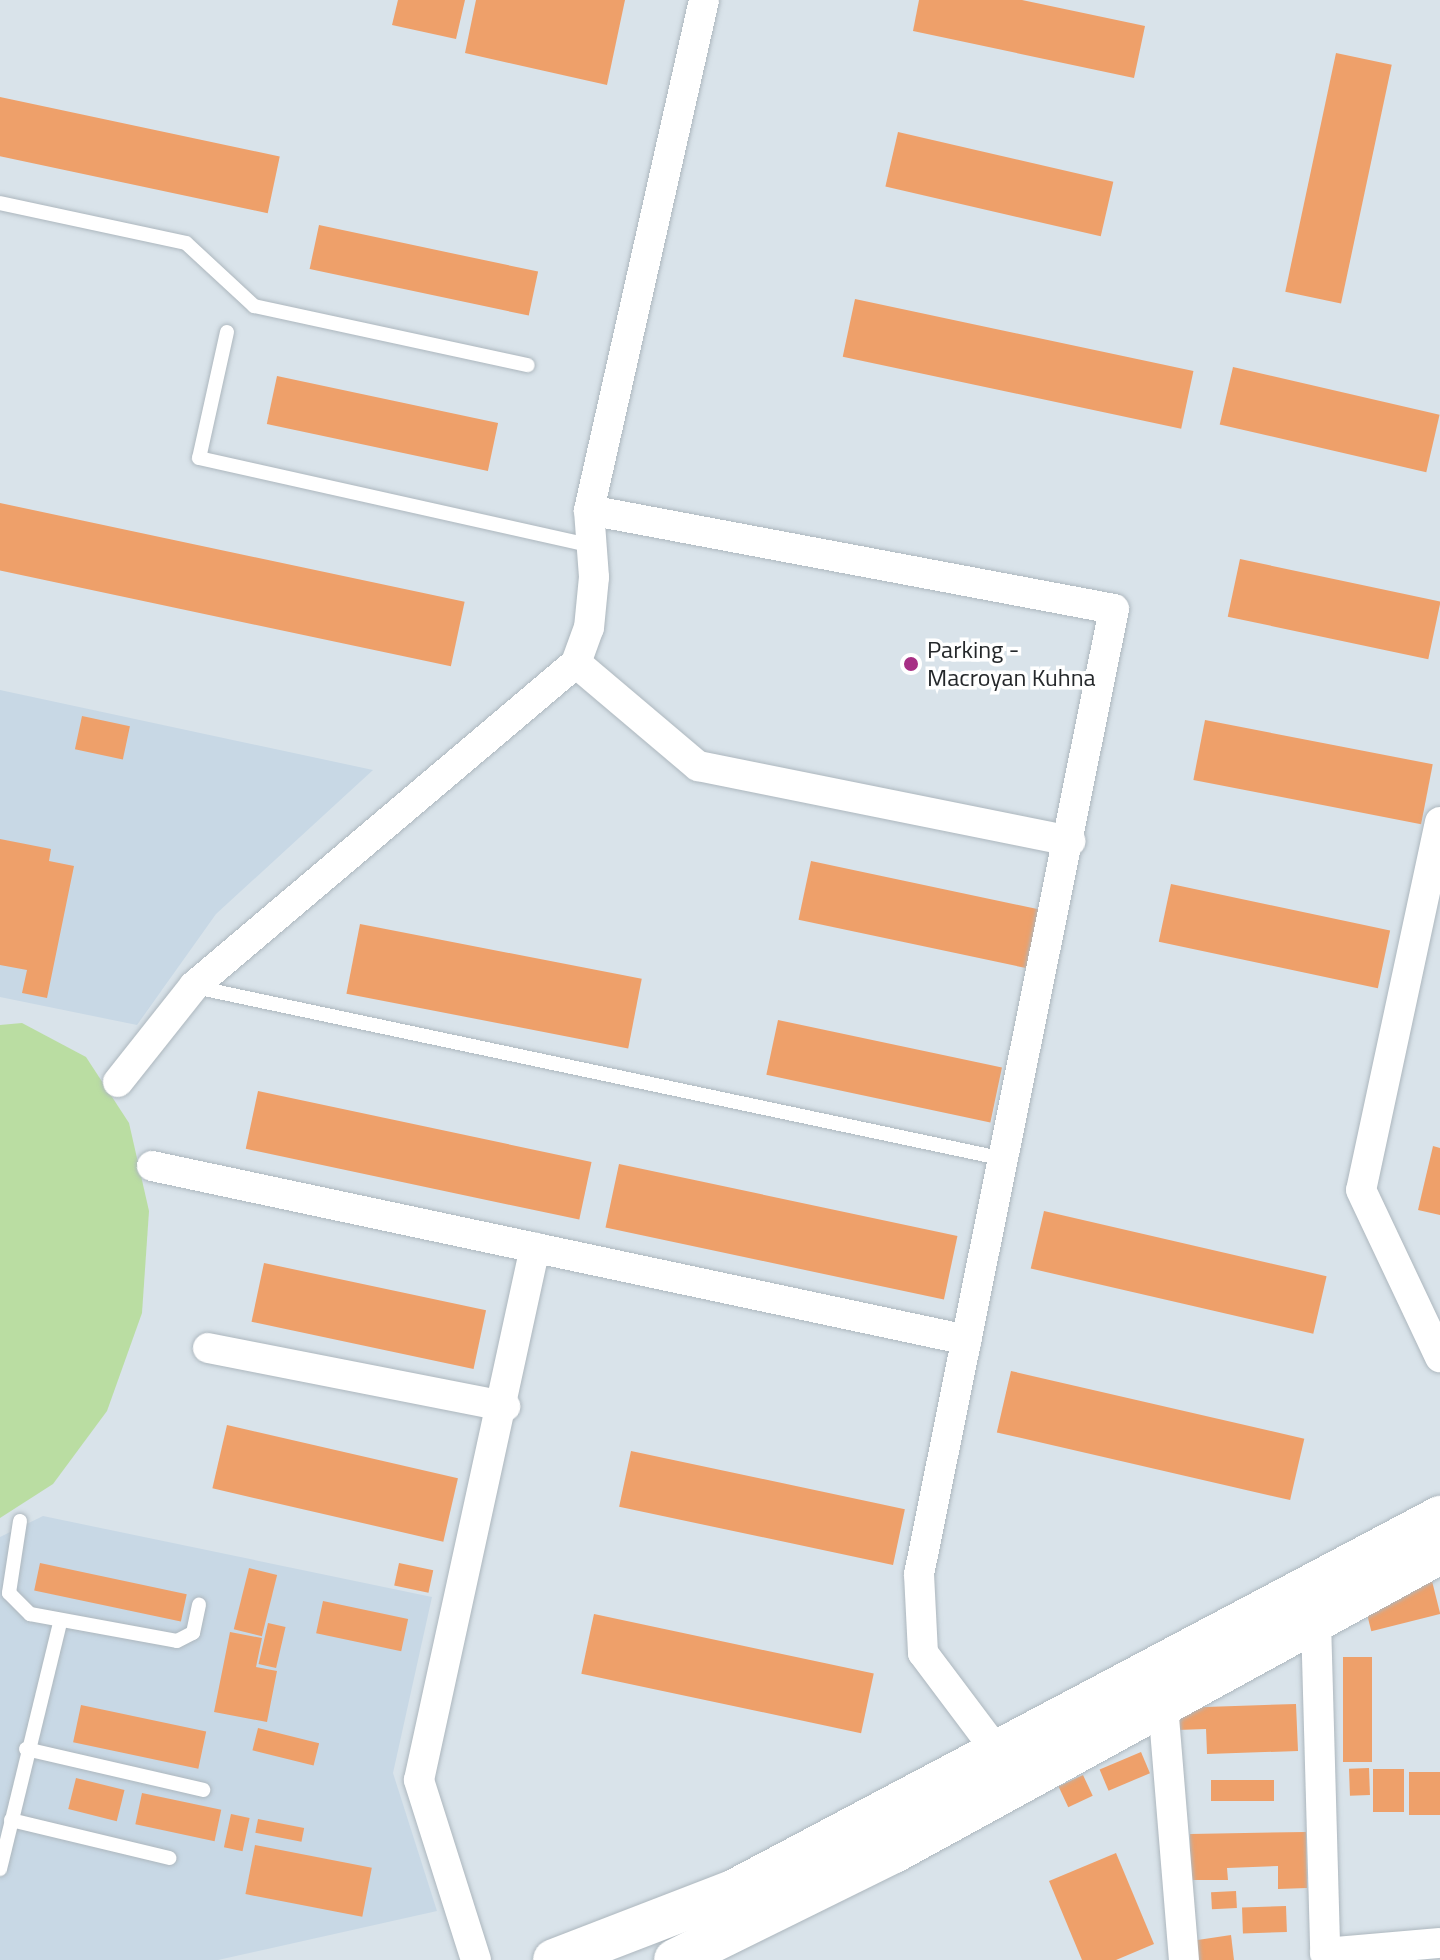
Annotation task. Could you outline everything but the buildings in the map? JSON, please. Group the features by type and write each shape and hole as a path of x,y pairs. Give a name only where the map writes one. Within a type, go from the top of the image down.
{"main road":[{"path":"675,1960 757,1924 1440,1517"},
{"path":"554,1960 735,1890 998,1753 1316,1621 1440,1553"}],"street":[{"path":"118,1082 194,986 576,663 589,628 593,546 589,510 704,0"},
{"path":"589,510 1114,609 1071,841 919,1574 923,1653 998,1753"},
{"path":"576,663 698,766 1071,841"},
{"path":"1440,822 1361,1190 1440,1357"},
{"path":"152,1166 967,1340"},
{"path":"476,1960 419,1780 505,1406 535,1247"},
{"path":"208,1348 505,1406"},
{"path":"1316,1621 1325,1953 1440,1943"},
{"path":"1154,1688 1184,1960"}],"lane":[{"path":"0,203 186,243 254,306 528,365"},
{"path":"227,332 199,458 593,546"},
{"path":"194,986 1005,1159"},
{"path":"20,1521 9,1593 19,1608 60,1623 182,1641 193,1633 199,1605"},
{"path":"0,1869 26,1749 60,1623"},
{"path":"26,1749 203,1790"},
{"path":"11,1820 169,1858"}],"shaded area":[{"path":"0,690 373,770 216,914 137,1025 0,997"},
{"path":"43,1516 432,1597 393,1773 437,1911 218,1960 0,1960 0,1537"}],"green space":[{"path":"22,1023 86,1057 129,1123 149,1211 142,1313 107,1411 53,1484 0,1518 0,1025"}],"place":[{"name":"Parking - Macroyan Kuhna","path":"911,664"}]}
